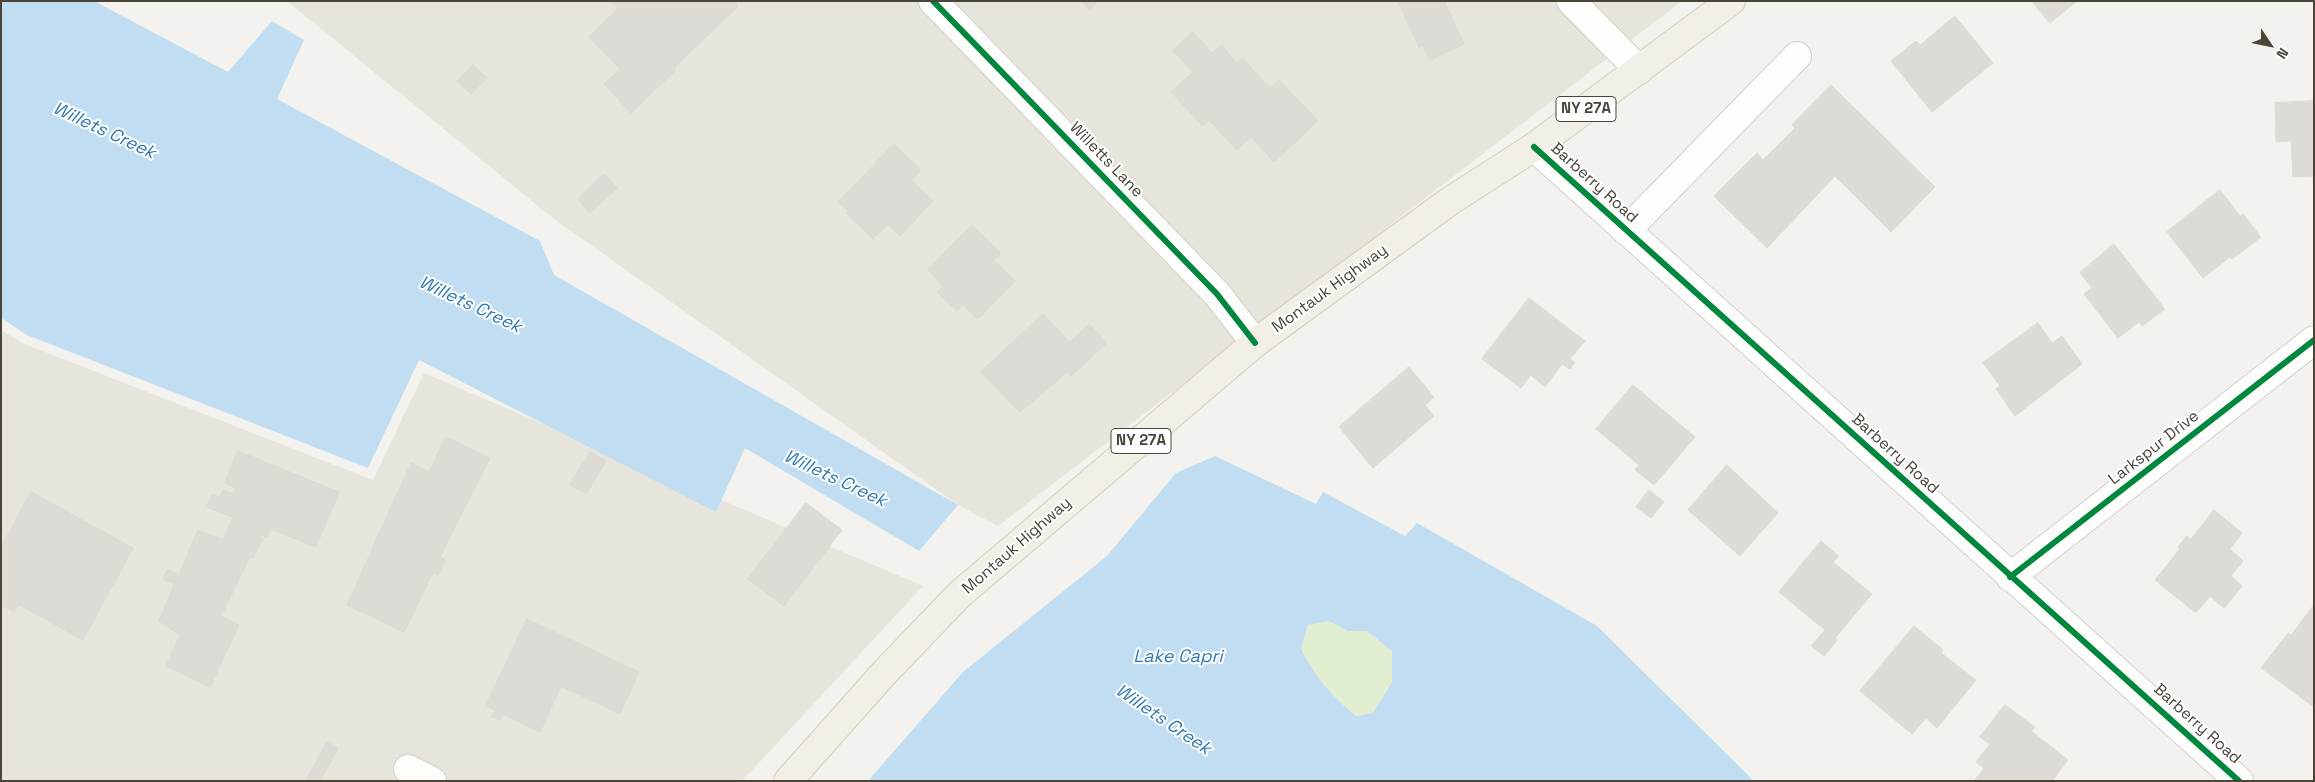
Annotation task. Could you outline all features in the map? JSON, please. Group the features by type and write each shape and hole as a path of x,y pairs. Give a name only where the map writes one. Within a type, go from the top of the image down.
{"main road":[{"name":"Montauk Highway","path":"788,781 886,671 960,594 1255,343 1450,202 1534,147 1731,1"}],"street":[{"name":"Willetts Lane","path":"933,1 1217,294 1255,343"},
{"path":"1570,1 1639,70"},
{"path":"1626,231 1797,56"},
{"name":"Barberry Road","path":"1534,147 2010,577 2240,781"},
{"name":"Larkspur Drive","path":"2010,577 2314,340"}],"shaded area":[{"path":"287,1 1682,1 998,526 958,505 554,219"},
{"path":"1,330 22,343 373,480 424,373 923,586 742,781 1,781"}],"green space":[{"path":"1329,621 1348,631 1367,631 1392,651 1392,682 1373,713 1356,716 1347,708 1318,677 1301,649 1308,625"}],"water":[{"name":"Willets Creek","path":"1,1 94,1 228,72 272,21 304,40 277,99 540,241 554,275 958,505 919,551 745,448 716,512 419,360 368,468 27,335 1,318"},
{"name":"Lake Capri","path":"1215,456 1316,504 1323,492 1405,536 1417,523 1597,626 1754,781 868,781 963,672 1107,556 1176,473","holes":["1329,621 1348,631 1367,631 1392,651 1392,682 1373,713 1356,716 1318,677 1301,649 1308,625"]}],"building":[{"path":"611,1 734,1 738,6 631,113 604,84 620,69 589,37 618,9"},
{"path":"1082,1 1098,1 1090,9"},
{"path":"1402,1 1444,1 1464,44 1430,60 1423,45 1419,47 1399,3"},
{"path":"2032,1 2077,1 2050,23"},
{"path":"1955,16 1993,63 1932,112 1891,61 1916,41 1920,45"},
{"path":"1193,32 1212,53 1221,45 1237,63 1242,58 1270,88 1279,80 1318,121 1274,162 1251,137 1237,150 1209,120 1203,126 1171,92 1193,72 1173,51"},
{"path":"473,65 487,78 471,94 457,81"},
{"path":"1831,85 1935,187 1891,232 1835,176 1767,248 1714,196 1757,153 1763,160 1795,128 1792,125"},
{"path":"2314,101 2314,176 2293,177 2291,141 2276,142 2275,103"},
{"path":"894,144 921,170 911,180 933,201 900,236 888,224 873,239 846,213 848,211 839,202"},
{"path":"604,174 617,188 590,213 578,199"},
{"path":"2220,190 2240,216 2243,214 2261,237 2232,259 2230,257 2203,278 2167,232"},
{"path":"972,225 1001,253 994,261 1015,281 978,319 963,305 957,311 937,292 943,286 928,270"},
{"path":"2114,244 2165,309 2142,326 2139,322 2118,338 2084,294 2092,288 2080,273"},
{"path":"1529,298 1585,341 1570,359 1575,363 1570,369 1562,364 1545,387 1531,375 1521,388 1482,359"},
{"path":"1043,314 1070,342 1089,324 1107,343 1071,376 1067,372 1020,412 981,372"},
{"path":"2038,323 2052,343 2062,336 2082,364 2015,416 1996,389 2000,386 1983,363"},
{"path":"1409,367 1434,397 1425,405 1434,416 1373,468 1339,427"},
{"path":"1633,385 1695,437 1654,485 1635,470 1639,465 1596,429"},
{"path":"446,437 490,458 440,557 445,560 438,575 433,572 404,632 347,605 411,463 429,472"},
{"path":"238,451 339,492 316,547 271,529 267,537 261,535 259,538 263,539 253,558 250,557 221,616 239,625 210,687 166,666 180,635 159,621 174,584 163,579 167,570 179,574 198,530 223,540 233,517 206,507 212,494 219,497 223,490 232,494 235,487 225,483"},
{"path":"590,452 606,461 586,494 570,485"},
{"path":"1727,465 1778,513 1740,556 1688,510"},
{"path":"1649,490 1664,502 1651,518 1636,507"},
{"path":"31,492 133,548 83,640 18,604 14,612 1,605 1,548"},
{"path":"806,503 842,530 784,606 748,579"},
{"path":"2214,510 2242,533 2230,549 2243,561 2231,576 2242,586 2224,608 2210,596 2196,613 2155,580 2180,549 2178,547 2187,536 2191,539"},
{"path":"1821,541 1839,556 1833,562 1872,594 1835,638 1837,640 1824,656 1811,646 1825,630 1779,592"},
{"path":"2314,605 2314,707 2261,668 2288,633 2291,635"},
{"path":"527,619 639,672 620,714 561,686 540,732 503,714 500,720 491,717 495,710 486,706"},
{"path":"1914,626 1943,650 1941,653 1976,680 1937,728 1926,718 1912,734 1860,691"},
{"path":"2005,705 2035,727 2031,731 2068,760 2052,781 2037,781 2034,779 2033,781 1974,781 1984,768 1976,762 1990,744 1980,737"},
{"path":"327,742 338,748 320,781 306,781"}],"cycle path":[{"path":"933,1 1217,294 1255,343"},
{"path":"1534,147 2239,781"},
{"path":"2010,577 2314,340"}]}
